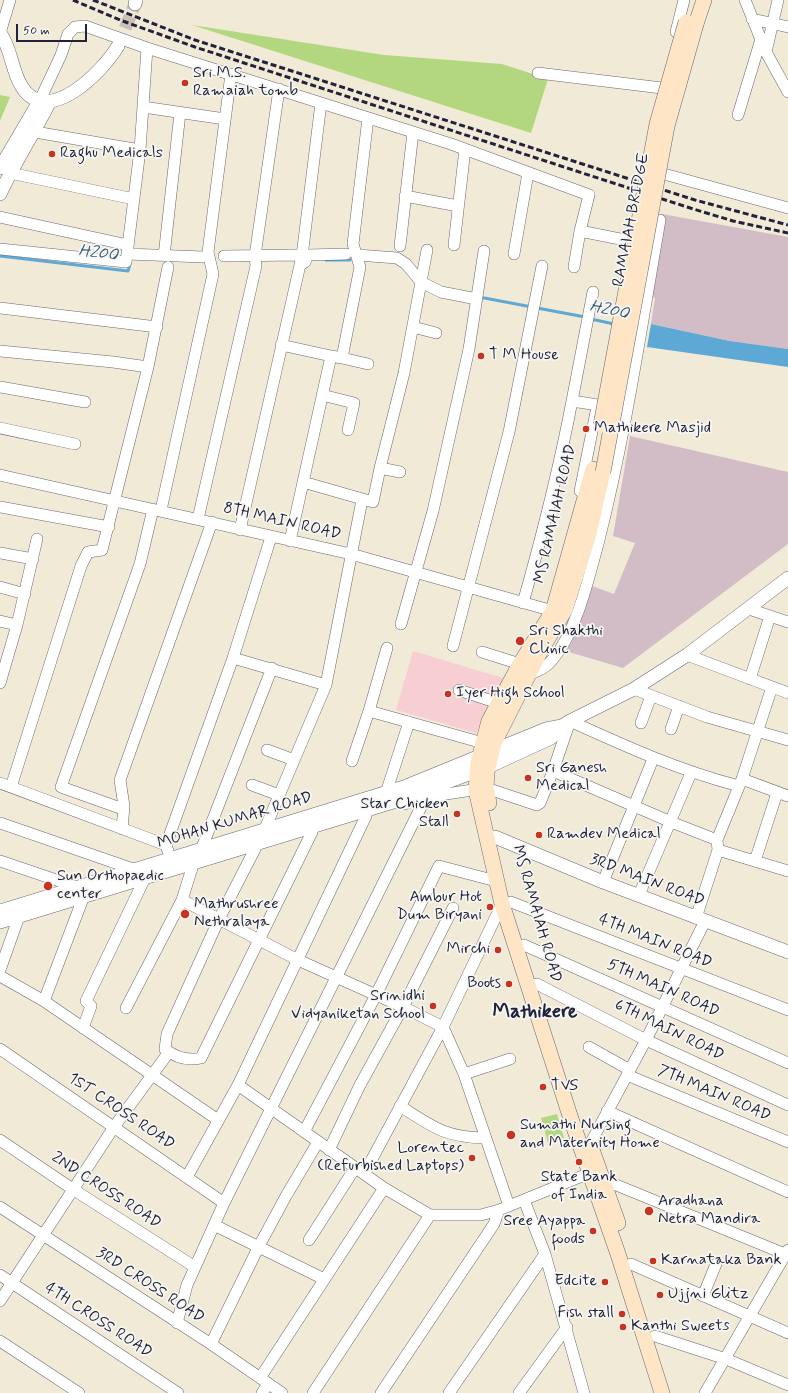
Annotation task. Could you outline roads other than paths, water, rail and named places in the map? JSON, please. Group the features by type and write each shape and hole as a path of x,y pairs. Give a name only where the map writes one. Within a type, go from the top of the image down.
{"main road":[{"path":"691,23 693,0"},
{"path":"691,23 704,0"},
{"name":"RAMAIAH BRIDGE","path":"598,471 667,126 691,23"},
{"name":"MS RAMAIAH ROAD","path":"486,755 524,669 553,611 598,471"},
{"name":"MS RAMAIAH ROAD","path":"598,471 588,538 565,610 524,669 498,703 489,721 481,789 496,881 524,945 590,1144 618,1254 662,1393"},
{"name":"MS RAMAIAH ROAD","path":"481,789 495,837 506,903 598,1174 631,1264 673,1393"}],"street":[{"path":"10,0 0,33 8,44 21,86 28,94 45,101 64,97 93,78 111,58 118,46"},
{"path":"642,177 684,0"},
{"path":"681,93 709,0"},
{"path":"745,0 766,52 788,92"},
{"path":"766,52 778,0"},
{"path":"752,19 788,27"},
{"path":"5,170 35,132 68,34 75,27 85,26 147,48 465,149 588,195 574,267"},
{"path":"738,115 761,39"},
{"path":"0,249 126,262 140,150 147,48"},
{"path":"538,73 662,88"},
{"path":"123,809 61,787 140,564 157,509 212,274 208,252 232,74"},
{"path":"198,519 256,266 255,256 279,89"},
{"path":"0,194 5,170 45,101"},
{"path":"240,530 281,345 298,260 321,103"},
{"path":"143,107 226,119"},
{"path":"164,256 180,113"},
{"path":"290,541 322,395 336,357 360,267 351,255 368,118"},
{"path":"35,132 140,150"},
{"path":"400,246 413,132"},
{"path":"454,245 465,149"},
{"path":"5,170 134,199"},
{"path":"514,254 528,172"},
{"path":"664,174 788,208"},
{"path":"405,196 458,206"},
{"name":"MS RAMAIAH ROAD","path":"553,611 554,600 598,406 635,212"},
{"path":"0,217 128,249 164,256 203,257"},
{"path":"482,652 524,669 544,669 554,659 581,606 612,489 660,220"},
{"path":"580,231 630,241"},
{"path":"303,482 373,502 404,373 427,250"},
{"path":"401,624 433,511 469,349 484,251"},
{"path":"224,256 255,256 305,262 308,255 351,255 397,258 406,264 421,282 441,292 477,299"},
{"path":"453,646 509,432 535,309 542,266"},
{"path":"11,787 81,566 88,552 102,550 109,527 148,367 168,267"},
{"path":"624,274 650,279"},
{"path":"524,603 559,463 593,292"},
{"path":"0,308 157,326"},
{"path":"413,327 436,333"},
{"path":"281,345 368,364"},
{"path":"0,351 113,362 148,367"},
{"path":"0,387 85,402"},
{"path":"322,395 354,403 348,430"},
{"path":"572,401 598,406"},
{"path":"0,428 75,444"},
{"path":"588,453 617,458"},
{"path":"380,468 400,472"},
{"name":"8TH MAIN ROAD","path":"0,475 157,509 240,530 351,554 553,611"},
{"path":"264,831 326,685 362,500"},
{"path":"0,507 109,527"},
{"path":"122,829 123,809 120,780 212,522"},
{"path":"171,867 166,845 233,658 271,537"},
{"path":"0,683 17,625 38,539"},
{"path":"0,552 33,560"},
{"path":"190,862 394,802 486,755 546,729 566,724 634,689 687,655 750,609 788,578"},
{"path":"0,587 25,594"},
{"path":"750,609 788,622"},
{"path":"750,679 770,616"},
{"path":"0,621 17,625"},
{"path":"352,761 369,711 387,648"},
{"path":"687,655 788,693"},
{"path":"233,658 272,668 326,685"},
{"path":"201,850 272,668"},
{"path":"590,1144 646,1040 662,1005 681,970 701,920 718,845 772,687"},
{"path":"634,689 707,717 788,740"},
{"path":"460,690 498,703"},
{"path":"641,723 651,696"},
{"path":"671,730 679,706"},
{"path":"369,711 409,722 486,755"},
{"path":"386,793 409,722"},
{"path":"566,724 691,773 740,783 788,796"},
{"path":"190,862 255,849 426,797 481,789 537,805 540,803 553,771 566,724"},
{"path":"267,750 294,760"},
{"name":"MOHAN KUMAR ROAD","path":"0,911 133,869 171,867 190,862 201,850 386,793 486,755"},
{"path":"603,882 653,758"},
{"path":"553,771 671,822 718,845 756,861 788,871"},
{"path":"639,895 691,773"},
{"path":"0,783 166,845"},
{"path":"252,785 279,795"},
{"path":"756,861 777,793"},
{"path":"177,1323 187,1285 224,1203 272,1110 426,797"},
{"path":"187,1177 238,1085 366,816"},
{"path":"0,823 133,869"},
{"path":"255,849 219,919 167,1034 165,1049 187,1059 201,1058 258,939 312,832"},
{"name":"3RD MAIN ROAD","path":"495,837 603,882 788,952"},
{"path":"0,861 77,887"},
{"path":"126,1008 182,900 190,862"},
{"path":"304,1132 376,995 439,866 496,881"},
{"path":"0,927 143,882 171,867"},
{"path":"0,922 171,867"},
{"path":"83,1028 91,1006 86,1001 143,882"},
{"path":"182,900 298,960 403,1007 443,1027 464,1074 509,1206"},
{"path":"44,1001 82,901"},
{"path":"309,1240 360,1171 400,1106 443,1027 506,903"},
{"name":"4TH MAIN ROAD","path":"506,903 788,1010"},
{"path":"329,1150 360,1085 403,1007 453,908"},
{"path":"0,970 17,922"},
{"name":"5TH MAIN ROAD","path":"524,945 662,1005 788,1063"},
{"path":"0,976 44,1001 218,1120"},
{"name":"6TH MAIN ROAD","path":"537,984 646,1040 788,1105"},
{"name":"7TH MAIN ROAD","path":"589,1047 628,1072 788,1142"},
{"name":"1ST CROSS ROAD","path":"0,1049 224,1203"},
{"path":"0,1301 114,1127 169,1052"},
{"path":"464,1074 510,1059"},
{"path":"238,1085 384,1188 430,1215 480,1215 499,1210 598,1174 787,1252 783,1268 748,1316 726,1359 705,1393"},
{"path":"400,1106 441,1131 464,1137 485,1138"},
{"path":"607,1111 788,1192"},
{"name":"2ND CROSS ROAD","path":"0,1140 74,1190 195,1267"},
{"path":"211,1344 259,1246 318,1142"},
{"path":"263,1385 324,1279 384,1188"},
{"path":"524,1200 545,1254 584,1393"},
{"name":"3RD CROSS ROAD","path":"0,1207 211,1344 263,1385 282,1393"},
{"path":"381,1393 494,1224 499,1210"},
{"path":"313,1393 430,1215"},
{"path":"214,1225 324,1279"},
{"path":"449,1393 545,1254"},
{"path":"631,1264 788,1333"},
{"path":"704,1296 716,1264"},
{"name":"4TH CROSS ROAD","path":"0,1275 178,1393"},
{"path":"519,1393 566,1327"},
{"path":"655,1336 726,1359 788,1386"},
{"path":"0,1341 79,1393"}],"water":[{"path":"651,324 730,341 788,349 788,367 647,347"}],"waterway":[{"name":"H200","path":"0,256 128,271 130,264"},
{"name":"H200","path":"326,260 350,260"},
{"name":"H200","path":"479,297 585,317"},
{"name":"H200","path":"591,319 614,324"}],"tunnel":[{"path":"118,46 135,4"}],"railway":[{"path":"73,0 120,20 195,47 687,207 733,221 788,233"},
{"path":"93,0 195,40 695,200 788,225"}],"place":[{"name":"Sri M.S. Ramaiah tomb","path":"185,83"},
{"name":"Raghu Medicals","path":"52,154"},
{"name":"T M House","path":"481,356"},
{"name":"Mathikere Masjid","path":"586,429"},
{"name":"Sri Shakthi Clinic","path":"520,641"},
{"name":"Iyer High School","path":"448,694"},
{"name":"Sri Ganesh Medical","path":"528,778"},
{"name":"Star Chicken Stall","path":"457,814"},
{"name":"Ramdev Medical","path":"539,835"},
{"name":"Sun Orthopaedic center","path":"48,886"},
{"name":"Ambur Hot Dum Biryani","path":"490,907"},
{"name":"Mathrushree Nethralaya","path":"185,914"},
{"name":"Mirchi","path":"498,950"},
{"name":"Boots","path":"509,984"},
{"name":"Srinidhi Vidyaniketan School","path":"433,1006"},
{"name":"TVS","path":"543,1087"},
{"name":"Sumathi Nursing and Maternity Home","path":"511,1135"},
{"name":"Lorentec (Refurbished Laptops)","path":"472,1158"},
{"name":"State Bank of India","path":"579,1162"},
{"name":"Aradhana Netra Mandira","path":"649,1211"},
{"name":"Sree Ayappa foods","path":"593,1231"},
{"name":"Karnataka Bank","path":"653,1261"},
{"name":"Edcite","path":"605,1282"},
{"name":"Ujjni Glitz","path":"660,1295"},
{"name":"Fish stall","path":"622,1314"},
{"name":"Kanthi Sweets","path":"623,1327"}],"district":[{"name":"Mathikere","path":"535,1013"}]}
